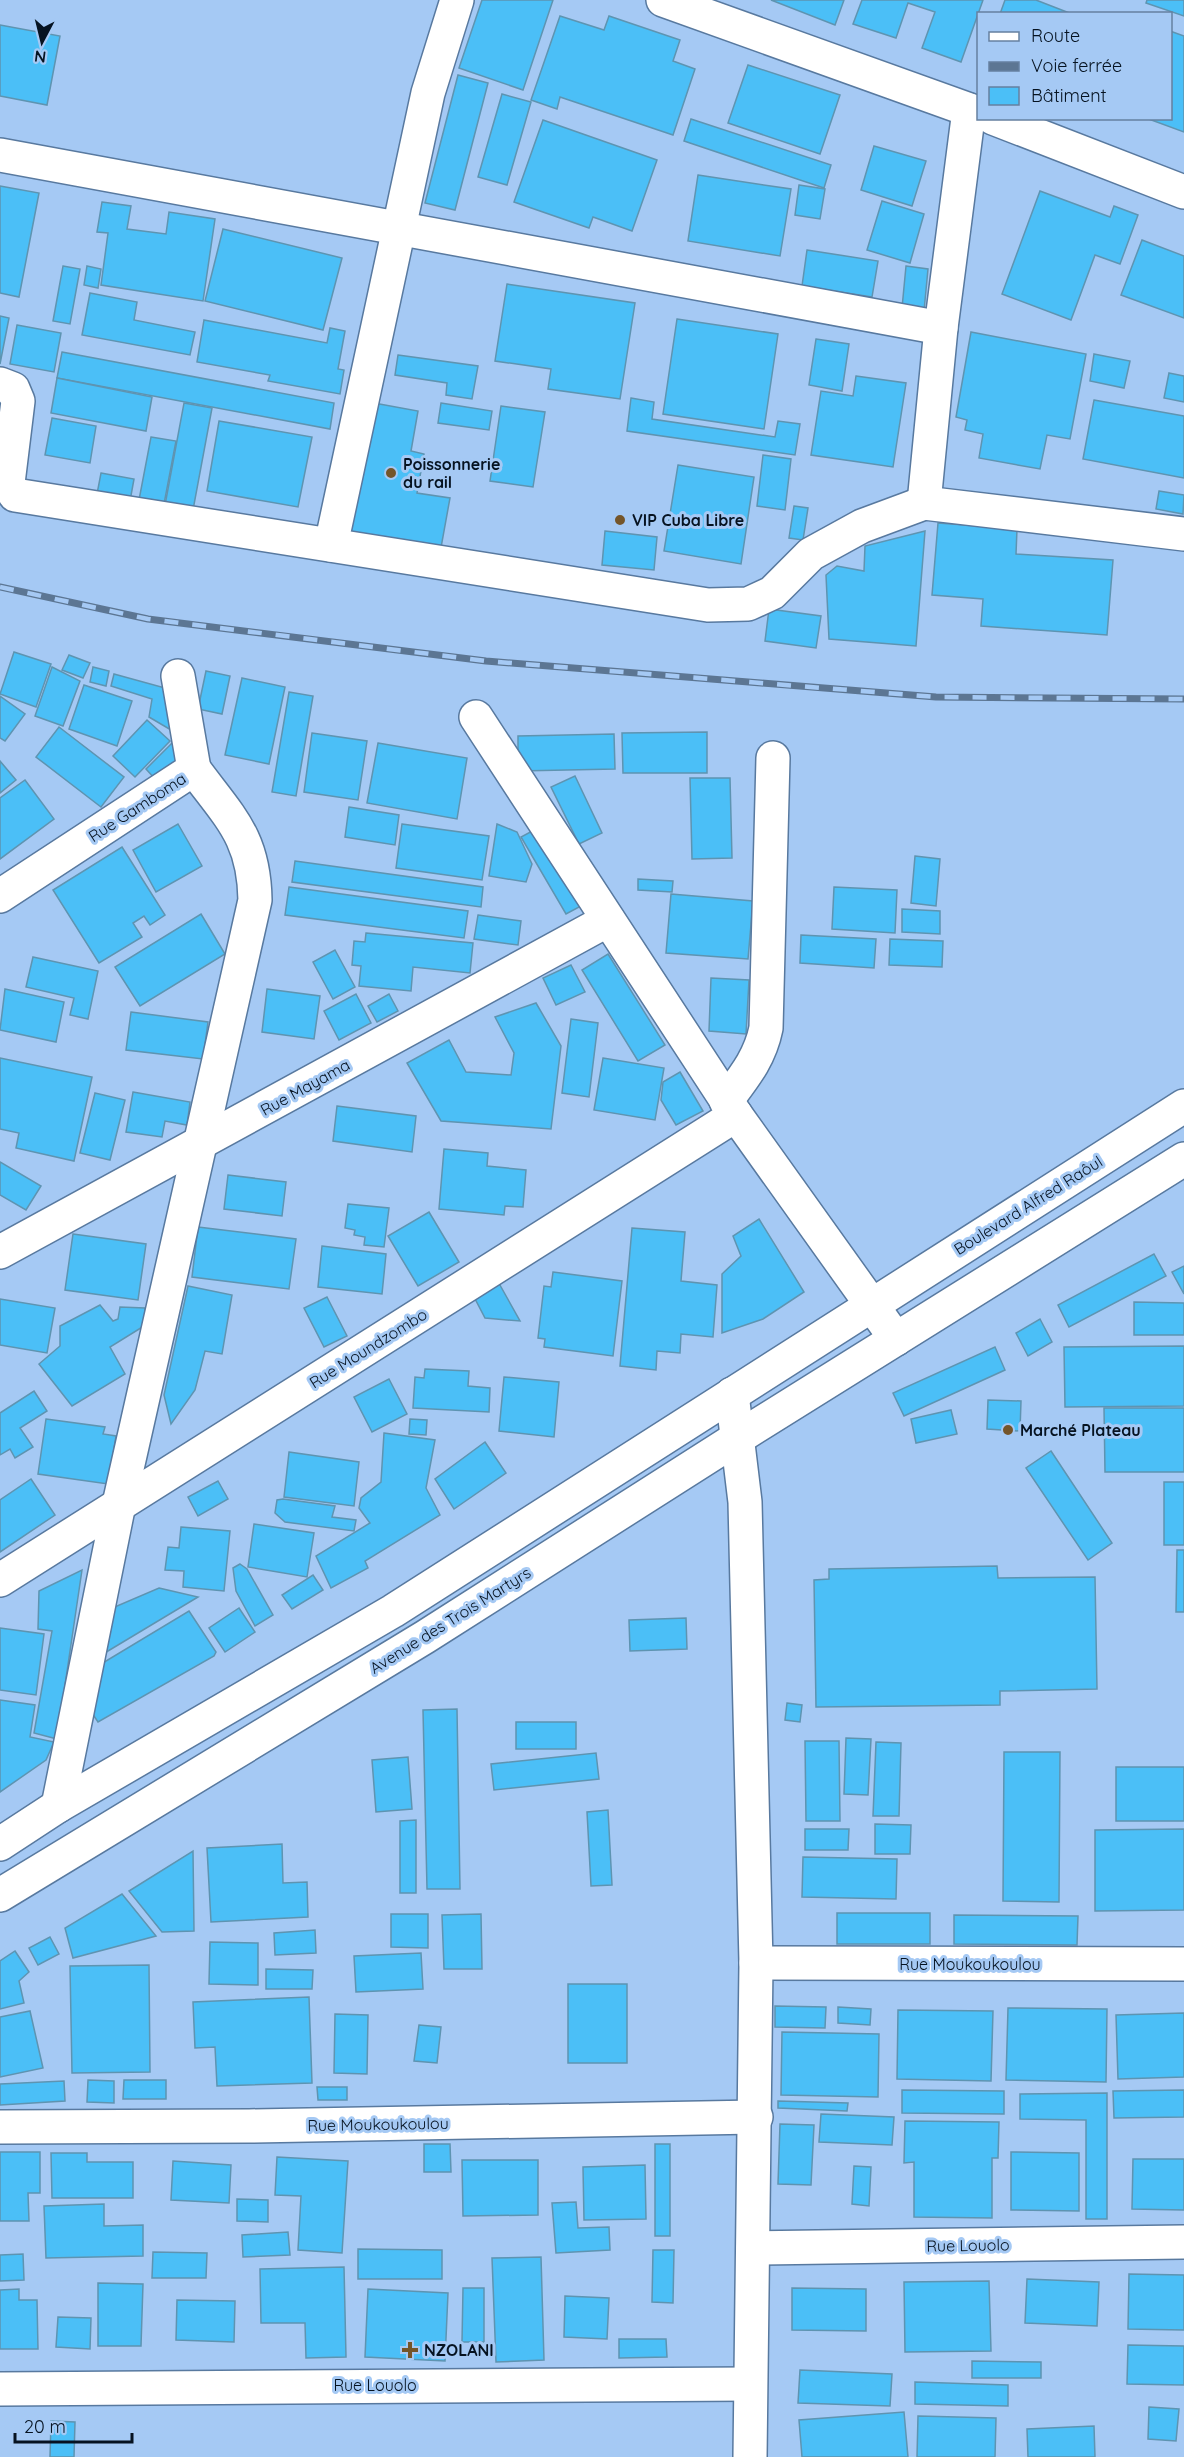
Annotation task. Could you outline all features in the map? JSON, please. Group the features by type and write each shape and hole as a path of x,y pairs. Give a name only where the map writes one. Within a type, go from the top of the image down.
{"street":[{"path":"331,545 397,228 428,93 457,0"},
{"path":"663,0 977,113"},
{"path":"924,503 940,328 979,120"},
{"path":"996,120 1184,192"},
{"path":"0,155 940,328"},
{"path":"0,384 13,389 18,401 8,483 15,495 708,605 748,604 772,594 811,555 862,526 924,503 1184,534"},
{"name":"Rue Gamboma","path":"0,896 194,769 178,676"},
{"path":"476,717 731,1108 896,1339 1184,1160"},
{"path":"731,1108 762,1049 766,1028 772,758"},
{"path":"58,1806 118,1504 255,900 255,870 245,839 194,769"},
{"name":"Rue Mayama","path":"8,1239 200,1145 608,920"},
{"name":"Boulevard Alfred Raôul","path":"871,1304 1184,1106"},
{"name":"Rue Moundzombo","path":"0,1580 731,1108"},
{"path":"0,1844 58,1806 393,1611 871,1304"},
{"name":"Avenue des Trois Martyrs","path":"0,1895 425,1637 896,1339"},
{"path":"732,1394 739,1437 745,1502 756,1963 756,2118 750,2457"},
{"name":"Rue Moukoukoulou","path":"756,1963 1184,1964"},
{"name":"Rue Moukoukoulou","path":"0,2127 249,2126 756,2118"},
{"name":"Rue Louolo","path":"753,2248 1184,2242"},
{"name":"Rue Louolo","path":"0,2389 750,2384"}],"building":[{"path":"482,0 553,0 523,90 459,68"},
{"path":"771,0 844,0 835,25"},
{"path":"862,0 983,0 961,62 922,48 935,12 908,3 896,38 853,24"},
{"path":"1005,0 1036,0 1067,12 1001,12"},
{"path":"1147,0 1184,0 1184,16 1146,3"},
{"path":"560,16 604,30 609,16 680,40 673,61 695,69 673,135 560,97 557,109 531,100"},
{"path":"0,25 60,36 47,105 0,96"},
{"path":"1172,32 1184,36 1184,132 1151,120 1172,120"},
{"path":"748,65 840,95 820,154 728,123"},
{"path":"458,75 488,83 455,210 425,203"},
{"path":"502,94 531,102 507,185 478,177"},
{"path":"691,119 831,165 824,188 684,141"},
{"path":"543,120 657,160 632,231 593,217 589,228 514,202"},
{"path":"874,146 926,161 912,206 861,190"},
{"path":"698,175 791,189 780,256 688,241"},
{"path":"799,185 825,189 820,219 795,215"},
{"path":"0,186 39,193 19,297 0,293"},
{"path":"1040,191 1110,217 1114,206 1138,215 1120,264 1095,255 1071,320 1002,294"},
{"path":"882,201 924,214 910,263 867,250"},
{"path":"102,202 131,206 127,229 166,234 169,212 215,219 203,301 101,285 108,233 97,232"},
{"path":"223,229 342,258 323,330 205,301"},
{"path":"1142,240 1184,256 1184,318 1121,295"},
{"path":"807,250 878,261 872,297 802,286"},
{"path":"63,266 80,269 70,324 53,321"},
{"path":"87,266 101,269 98,288 84,285"},
{"path":"906,266 928,269 924,311 902,308"},
{"path":"507,284 635,303 620,399 548,389 551,369 495,361"},
{"path":"90,293 137,302 134,320 195,332 190,355 82,335"},
{"path":"0,316 9,318 0,364"},
{"path":"677,319 778,334 764,429 663,414"},
{"path":"204,320 327,343 330,328 345,331 338,369 344,370 340,394 268,381 270,375 197,362"},
{"path":"17,325 61,333 54,372 10,364"},
{"path":"971,332 1086,354 1070,439 1047,435 1040,469 979,458 983,434 965,430 967,420 956,417"},
{"path":"816,339 849,344 842,391 809,385"},
{"path":"62,352 334,403 330,429 57,378"},
{"path":"1094,354 1130,361 1124,388 1090,381"},
{"path":"398,355 478,366 472,399 446,395 447,383 395,375"},
{"path":"1169,373 1184,376 1184,402 1164,398"},
{"path":"856,376 906,383 893,467 811,455 821,391 853,396"},
{"path":"57,378 152,397 146,431 51,413"},
{"path":"631,398 654,402 652,419 775,437 778,421 800,424 795,455 627,431"},
{"path":"1094,400 1184,416 1184,478 1083,459"},
{"path":"184,403 212,408 193,510 165,505"},
{"name":"Poissonnerie du rail","path":"374,403 418,411 411,451 424,454 417,493 450,498 440,553 350,536"},
{"path":"441,403 492,411 489,430 438,423"},
{"path":"501,406 545,412 533,487 490,481"},
{"path":"52,418 96,426 90,463 45,455"},
{"path":"219,421 312,437 298,507 207,491"},
{"path":"151,437 176,441 164,504 139,500"},
{"path":"763,455 791,459 785,510 757,506"},
{"path":"678,465 754,477 741,564 664,551"},
{"path":"101,473 134,479 130,501 97,494"},
{"path":"1159,491 1184,495 1183,514 1156,509"},
{"path":"794,506 808,508 803,540 789,538"},
{"path":"938,523 1017,529 1016,554 1113,560 1107,635 981,626 983,599 932,595"},
{"path":"605,531 657,537 654,570 602,565"},
{"path":"925,531 916,646 829,639 826,575 837,566 864,571 865,546"},
{"path":"769,609 821,616 816,648 765,641"},
{"path":"14,652 51,664 36,707 0,694"},
{"path":"69,655 90,663 83,678 62,670"},
{"path":"52,667 80,681 63,726 35,716"},
{"path":"93,667 109,671 106,686 90,682"},
{"path":"206,671 230,676 222,714 198,709"},
{"path":"114,674 176,691 171,730 149,717 152,699 111,686"},
{"path":"242,678 285,687 269,764 225,755"},
{"path":"84,685 132,701 117,746 69,729"},
{"path":"289,692 313,696 296,796 272,792"},
{"path":"0,696 25,714 5,741 0,738"},
{"path":"147,720 170,741 135,777 113,756"},
{"path":"59,727 124,777 101,807 36,757"},
{"path":"707,732 707,773 623,773 622,733"},
{"path":"312,733 367,741 358,800 304,792"},
{"path":"614,734 615,769 518,771 518,736"},
{"path":"172,743 183,755 156,780 146,769"},
{"path":"378,743 467,758 457,819 367,803"},
{"path":"0,761 16,780 0,793"},
{"path":"575,776 602,833 579,844 551,787"},
{"path":"690,778 730,778 732,858 692,859"},
{"path":"25,780 54,819 0,859 0,798"},
{"path":"349,807 399,815 395,845 345,837"},
{"path":"178,824 202,866 156,892 133,850"},
{"path":"402,824 489,836 482,880 396,868"},
{"path":"497,824 517,832 532,864 526,882 489,876"},
{"path":"536,829 581,906 566,914 521,837"},
{"path":"122,847 165,915 150,925 144,916 133,923 142,937 99,963 53,890"},
{"path":"915,856 940,859 936,906 911,903"},
{"path":"295,861 483,887 481,907 292,882"},
{"path":"638,879 673,881 672,892 638,890"},
{"path":"289,887 468,911 464,938 285,915"},
{"path":"834,887 897,890 895,933 832,929"},
{"path":"671,894 753,901 748,959 666,953"},
{"path":"902,909 940,911 940,934 902,932"},
{"path":"201,914 225,954 140,1006 115,967"},
{"path":"478,915 521,921 518,945 474,939"},
{"path":"366,933 473,943 470,973 413,967 411,991 359,986 361,966 352,965 354,941 365,942"},
{"path":"801,935 876,939 874,968 800,963"},
{"path":"890,939 943,941 942,967 889,965"},
{"path":"335,950 355,987 333,999 313,962"},
{"path":"608,954 665,1045 638,1061 582,970"},
{"path":"33,957 98,971 88,1019 70,1015 74,998 26,987"},
{"path":"571,965 585,992 556,1005 543,978"},
{"path":"711,978 749,980 746,1034 709,1031"},
{"path":"5,989 64,1002 56,1042 0,1030"},
{"path":"267,989 320,996 314,1039 262,1032"},
{"path":"356,994 371,1023 339,1040 324,1011"},
{"path":"389,994 398,1011 377,1022 368,1006"},
{"path":"536,1003 561,1046 551,1129 441,1121 407,1063 449,1040 466,1072 511,1075 514,1053 495,1017"},
{"path":"131,1012 208,1022 203,1059 126,1050"},
{"path":"571,1019 598,1023 589,1097 562,1093"},
{"path":"0,1058 92,1077 74,1161 16,1148 19,1133 0,1129"},
{"path":"603,1058 664,1068 655,1120 594,1110"},
{"path":"680,1072 703,1111 676,1125 661,1100 663,1082"},
{"path":"133,1092 190,1102 187,1125 165,1121 162,1137 126,1132"},
{"path":"95,1093 125,1100 110,1160 80,1153"},
{"path":"337,1106 416,1116 412,1152 333,1141"},
{"path":"444,1149 488,1153 487,1166 526,1170 523,1207 505,1206 504,1215 439,1209"},
{"path":"0,1162 41,1186 26,1210 0,1195"},
{"path":"228,1175 286,1182 282,1216 224,1209"},
{"path":"348,1204 389,1208 384,1247 364,1245 365,1237 354,1235 355,1230 345,1228"},
{"path":"429,1212 459,1262 418,1286 388,1236"},
{"path":"759,1219 804,1292 763,1319 722,1333 722,1274 741,1256 733,1236"},
{"path":"198,1227 296,1239 289,1289 192,1277"},
{"path":"632,1228 685,1232 681,1281 717,1285 713,1337 681,1334 680,1353 657,1351 656,1370 620,1366"},
{"path":"73,1234 146,1244 138,1300 65,1290"},
{"path":"322,1246 386,1254 382,1294 318,1287"},
{"path":"1154,1254 1166,1276 1069,1327 1058,1305"},
{"path":"1184,1266 1184,1294 1172,1272"},
{"path":"553,1272 622,1281 613,1356 544,1347 545,1339 538,1338 544,1286 551,1287"},
{"path":"496,1278 520,1321 485,1318 472,1293"},
{"path":"188,1286 232,1295 222,1354 205,1351 195,1390 171,1424 164,1395"},
{"path":"327,1297 347,1336 324,1347 304,1308"},
{"path":"0,1299 55,1308 47,1353 0,1345"},
{"path":"1134,1302 1184,1303 1184,1335 1134,1335"},
{"path":"100,1305 113,1321 118,1319 120,1307 145,1308 144,1326 110,1347 125,1374 72,1406 39,1364 60,1346 60,1326"},
{"path":"1040,1319 1052,1342 1028,1356 1016,1333"},
{"path":"1184,1346 1184,1406 1065,1407 1064,1347"},
{"path":"995,1347 1005,1370 904,1416 893,1393"},
{"path":"425,1369 469,1371 468,1386 490,1388 489,1412 413,1408 415,1377 424,1378"},
{"path":"504,1377 559,1382 554,1437 499,1431"},
{"path":"389,1379 407,1414 372,1432 354,1397"},
{"path":"34,1391 47,1411 20,1428 33,1447 15,1458 10,1449 0,1455 0,1413"},
{"path":"988,1400 1021,1401 1020,1431 987,1429"},
{"path":"1104,1408 1184,1408 1184,1472 1105,1472"},
{"path":"951,1410 957,1434 916,1443 911,1419"},
{"path":"46,1419 105,1427 103,1434 116,1436 108,1484 38,1474"},
{"path":"410,1419 427,1420 426,1435 409,1434"},
{"path":"384,1433 435,1440 426,1488 440,1515 365,1561 368,1568 331,1588 316,1556 370,1523 359,1508 361,1498 381,1482"},
{"path":"485,1442 506,1473 454,1509 435,1479"},
{"path":"1051,1451 1112,1543 1088,1560 1026,1468"},
{"path":"289,1452 359,1462 354,1506 284,1497"},
{"path":"31,1479 55,1515 0,1552 0,1500"},
{"path":"218,1481 228,1499 198,1516 188,1497"},
{"path":"1164,1482 1184,1482 1184,1545 1164,1545"},
{"path":"277,1500 335,1506 332,1517 356,1520 354,1531 285,1522 275,1513"},
{"path":"254,1524 314,1533 307,1577 248,1567"},
{"path":"181,1527 230,1531 224,1591 183,1587 184,1571 165,1570 168,1547 179,1548"},
{"path":"1177,1550 1184,1550 1184,1612 1176,1612"},
{"path":"240,1564 247,1569 273,1615 255,1626 236,1591 233,1568"},
{"path":"997,1566 998,1578 1095,1577 1097,1689 1000,1691 1000,1705 816,1707 814,1580 829,1579 829,1569"},
{"path":"82,1570 57,1739 34,1733 52,1631 38,1629 39,1591"},
{"path":"313,1575 323,1590 292,1609 282,1595"},
{"path":"159,1588 198,1597 98,1657 103,1612"},
{"path":"239,1608 255,1632 225,1652 209,1628"},
{"path":"189,1611 216,1652 214,1656 98,1722 92,1713 101,1664"},
{"path":"686,1618 687,1649 630,1651 629,1620"},
{"path":"0,1628 44,1634 36,1695 0,1690"},
{"path":"0,1700 35,1705 30,1737 54,1742 46,1760 0,1792"},
{"path":"787,1703 802,1705 800,1722 785,1720"},
{"path":"457,1709 460,1889 427,1889 423,1710"},
{"path":"516,1722 576,1722 576,1749 516,1749"},
{"path":"846,1738 871,1739 868,1795 844,1794"},
{"path":"805,1741 839,1741 840,1821 806,1821"},
{"path":"876,1742 901,1743 899,1816 873,1816"},
{"path":"1004,1752 1060,1752 1059,1902 1003,1901"},
{"path":"596,1753 599,1779 494,1790 491,1764"},
{"path":"408,1757 412,1809 376,1812 372,1760"},
{"path":"1116,1767 1184,1767 1184,1821 1116,1821"},
{"path":"608,1810 612,1885 591,1886 587,1812"},
{"path":"416,1820 416,1893 400,1893 400,1821"},
{"path":"875,1824 911,1825 910,1854 875,1854"},
{"path":"805,1829 849,1829 848,1850 805,1850"},
{"path":"1184,1829 1184,1910 1095,1911 1095,1830"},
{"path":"282,1844 283,1883 307,1882 308,1917 211,1922 207,1848"},
{"path":"193,1851 194,1931 162,1932 129,1891"},
{"path":"803,1857 897,1859 896,1899 802,1897"},
{"path":"122,1894 156,1936 73,1958 65,1928"},
{"path":"837,1913 930,1913 930,1944 837,1944"},
{"path":"391,1914 428,1914 428,1948 391,1947"},
{"path":"481,1914 482,1969 444,1969 442,1915"},
{"path":"954,1915 1078,1916 1077,1945 954,1944"},
{"path":"315,1930 316,1953 275,1955 274,1933"},
{"path":"50,1937 59,1954 38,1965 29,1948"},
{"path":"210,1942 258,1943 258,1985 209,1984"},
{"path":"15,1951 29,1972 19,1981 24,2003 0,2009 0,1961"},
{"path":"421,1953 423,1989 356,1992 354,1956"},
{"path":"149,1965 150,2072 72,2073 70,1966"},
{"path":"266,1969 313,1970 312,1989 266,1989"},
{"path":"568,1984 627,1984 627,2063 568,2063"},
{"path":"309,1997 312,2083 217,2086 215,2047 195,2048 193,2002"},
{"path":"775,2006 826,2007 825,2028 775,2027"},
{"path":"838,2007 871,2009 870,2025 838,2023"},
{"path":"1008,2008 1107,2009 1106,2082 1006,2080"},
{"path":"898,2010 993,2011 991,2081 897,2079"},
{"path":"30,2011 43,2068 0,2077 0,2017"},
{"path":"1184,2013 1184,2077 1118,2079 1116,2015"},
{"path":"335,2014 368,2015 367,2074 334,2073"},
{"path":"419,2025 441,2027 437,2063 414,2061"},
{"path":"782,2032 879,2034 878,2097 781,2095"},
{"path":"88,2080 114,2081 114,2103 87,2102"},
{"path":"124,2080 166,2080 166,2099 123,2099"},
{"path":"64,2081 65,2101 0,2105 0,2084"},
{"path":"317,2087 347,2087 347,2100 318,2100"},
{"path":"902,2090 1004,2091 1004,2114 902,2113"},
{"path":"1184,2090 1184,2117 1114,2118 1113,2091"},
{"path":"1107,2093 1107,2219 1086,2219 1086,2120 1020,2119 1020,2094"},
{"path":"778,2101 848,2103 847,2111 778,2108"},
{"path":"821,2114 894,2117 892,2145 819,2142"},
{"path":"905,2121 999,2122 998,2158 992,2158 992,2218 914,2217 914,2162 904,2163"},
{"path":"780,2124 814,2125 811,2185 778,2184"},
{"path":"424,2144 450,2144 451,2172 424,2172"},
{"path":"655,2144 670,2144 670,2236 655,2236"},
{"path":"0,2152 40,2152 40,2193 28,2193 29,2221 0,2221"},
{"path":"1011,2152 1079,2153 1079,2211 1011,2210"},
{"path":"51,2153 87,2153 87,2162 133,2162 133,2198 52,2198"},
{"path":"277,2157 348,2161 342,2253 298,2250 301,2196 275,2195"},
{"path":"1133,2159 1184,2159 1184,2210 1132,2209"},
{"path":"462,2160 538,2160 538,2215 463,2216"},
{"path":"173,2161 231,2165 229,2203 171,2200"},
{"path":"645,2165 646,2219 584,2220 583,2167"},
{"path":"854,2166 871,2167 869,2206 852,2204"},
{"path":"237,2199 268,2200 268,2222 237,2221"},
{"path":"576,2202 578,2228 609,2227 610,2250 556,2253 552,2203"},
{"path":"104,2204 104,2226 143,2225 143,2256 46,2258 44,2206"},
{"path":"288,2232 290,2255 243,2257 242,2235"},
{"path":"358,2249 442,2250 442,2279 358,2279"},
{"path":"653,2250 674,2250 673,2303 652,2302"},
{"path":"153,2252 207,2253 206,2278 152,2278"},
{"path":"23,2254 24,2280 0,2281 0,2255"},
{"path":"541,2257 544,2360 496,2362 492,2258"},
{"path":"344,2267 346,2357 306,2358 305,2323 261,2323 260,2269"},
{"path":"1129,2274 1184,2275 1184,2330 1128,2329"},
{"path":"1027,2279 1099,2282 1097,2326 1025,2323"},
{"path":"989,2281 991,2351 905,2352 904,2282"},
{"path":"98,2283 143,2284 141,2346 98,2346"},
{"path":"463,2288 484,2288 484,2342 462,2342"},
{"path":"792,2288 866,2289 866,2331 792,2330"},
{"path":"19,2289 19,2300 37,2300 38,2349 0,2349 0,2290"},
{"path":"368,2289 448,2293 445,2361 365,2357"},
{"path":"565,2296 609,2298 607,2339 564,2337"},
{"path":"177,2300 235,2301 234,2342 176,2340"},
{"path":"58,2317 91,2318 90,2349 56,2347"},
{"path":"619,2339 666,2339 667,2357 619,2358"},
{"path":"1128,2345 1184,2346 1184,2385 1127,2384"},
{"path":"972,2361 1041,2362 1041,2378 972,2378"},
{"path":"800,2370 892,2374 890,2406 798,2403"},
{"path":"915,2382 1008,2385 1008,2406 915,2404"},
{"path":"1149,2407 1179,2409 1176,2441 1148,2439"},
{"path":"904,2412 908,2457 802,2457 799,2420"},
{"path":"918,2416 996,2418 995,2457 917,2457"},
{"path":"51,2421 75,2422 74,2457 50,2457"},
{"path":"1094,2426 1095,2457 1028,2457 1027,2429"}],"railway":[{"path":"0,587 148,619 486,661 936,697 1184,699"}],"place":[{"name":"Poissonnerie du rail","path":"391,473"},
{"name":"VIP Cuba Libre","path":"620,520"},
{"name":"Marché Plateau","path":"1008,1430"},
{"name":"NZOLANI","path":"410,2350"}]}
